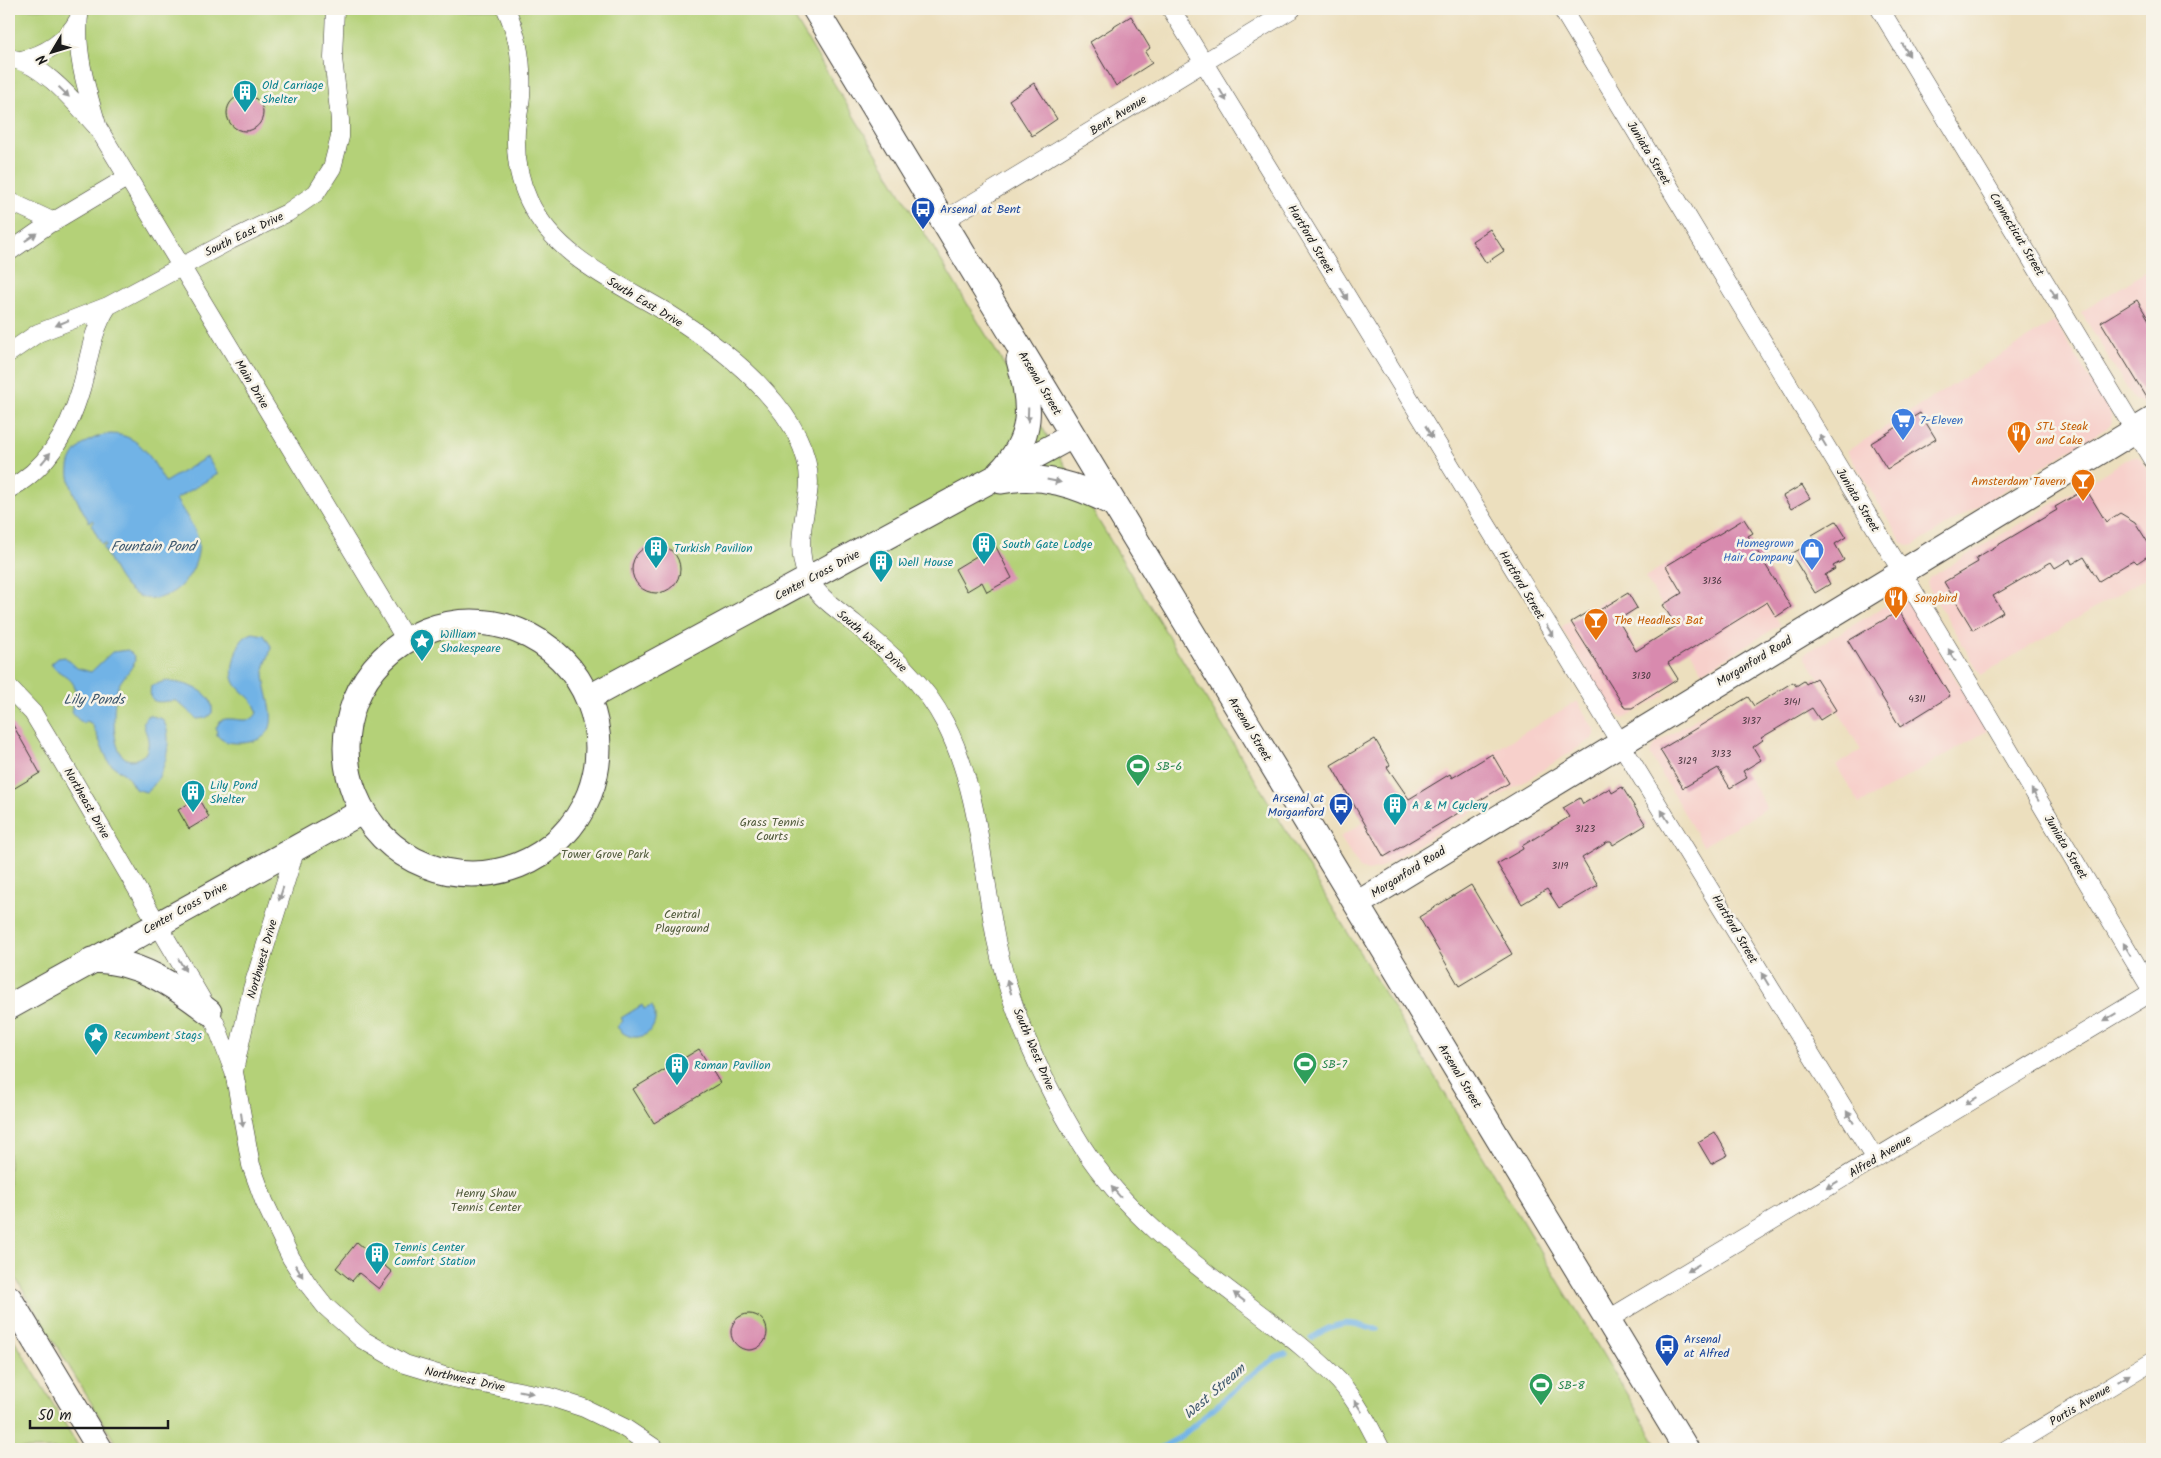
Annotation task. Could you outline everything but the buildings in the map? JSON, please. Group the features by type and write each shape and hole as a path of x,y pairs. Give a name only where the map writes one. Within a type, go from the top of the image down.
{"street":[{"name":"South East Drive","path":"9,353 38,334 108,306 181,266 287,213 316,193 332,168 340,137 340,120 333,58 334,9"},
{"name":"South East Drive","path":"506,9 518,36 521,90 516,130 517,156 530,203 548,231 572,254 610,282 667,313 696,333 746,372 780,409 793,427 808,462 809,483 801,545 803,563 808,580"},
{"name":"Arsenal Street","path":"815,9 1112,503 1686,1449"},
{"name":"Hartford Street","path":"1170,9 1875,1159"},
{"name":"Bent Avenue","path":"943,221 1292,9"},
{"name":"Juniata Street","path":"1562,9 2152,992"},
{"name":"Connecticut Street","path":"1880,9 2144,425 2152,459"},
{"name":"Main Drive","path":"15,59 31,58 52,48 73,30 79,15"},
{"name":"Main Drive","path":"79,15 84,77 98,128"},
{"name":"Main Drive","path":"15,59 59,88 98,128 406,640"},
{"path":"9,252 54,222 128,178"},
{"path":"9,201 54,222"},
{"path":"9,489 20,483 40,465 65,430 81,390 95,332 108,306"},
{"path":"988,483 1008,464 1021,443 1027,426 1027,393 1011,334"},
{"name":"Morganford Road","path":"1356,904 2144,425"},
{"name":"Center Cross Drive","path":"588,698 1072,436"},
{"path":"988,483 1018,478 1053,480 1074,486 1112,503"},
{"name":"South West Drive","path":"808,580 822,597 897,660 917,680 934,703 948,729 959,756 970,800 1000,956 1014,1005 1025,1035 1057,1102 1094,1164 1127,1205 1150,1227 1291,1338 1340,1382 1357,1404 1381,1449"},
{"path":"459,623 490,623 514,629 546,646 560,658 578,681 588,698 596,723 598,745 597,767 590,794 577,819 563,836 546,851 527,862 506,870 485,874 457,874 430,867 410,858 391,845 376,830 363,811 354,792 347,767 346,746 349,719 355,700 370,674 383,658 406,640 429,629 459,623"},
{"name":"Northeast Drive","path":"9,688 32,713 157,923"},
{"name":"Center Cross Drive","path":"9,1007 157,923 363,811"},
{"name":"Northwest Drive","path":"234,1072 252,989 296,848"},
{"name":"Northwest Drive","path":"157,923 219,1032 234,1072 252,1166 277,1230 307,1284 343,1324 363,1340 405,1364 448,1377 550,1397 584,1408 623,1427 656,1449"},
{"path":"92,960 111,960 131,964 181,990 209,1012"},
{"name":"Alfred Avenue","path":"1607,1320 2152,992"},
{"path":"9,1298 100,1449"},
{"name":"Portis Avenue","path":"2007,1449 2152,1361"}],"shaded area":[{"path":"2152,268 2152,401 2143,405 2134,400 2081,312"},
{"path":"2055,321 2111,414 2112,421 2110,426 1914,545 1908,546 1902,542 1847,451"},
{"path":"2135,456 2140,458 2152,478 2152,574 1981,675 1929,589 1927,582 1929,578"},
{"path":"1722,530 1780,625 1703,672 1645,577"},
{"path":"1899,598 1909,600 1987,731 1860,804 1836,765 1861,750 1804,654"},
{"path":"1607,599 1665,695 1623,719 1612,712 1561,627"},
{"path":"1577,701 1594,729 1595,733 1592,739 1486,805 1464,769"},
{"path":"1709,711 1767,808 1703,846 1650,754 1655,744"},
{"path":"1450,770 1475,810 1378,869 1368,871 1360,868 1340,837"}],"green space":[{"name":"Tower Grove Park","path":"9,9 789,9 1660,1449 119,1449 9,1267"},
{"path":"9,1331 80,1449 9,1449"}],"water":[{"name":"Fountain Pond","path":"111,434 122,435 138,444 150,457 165,482 207,457 218,474 176,499 192,524 198,540 198,553 188,577 179,587 169,594 157,598 145,598 132,592 123,583 103,547 107,545 105,543 102,545 91,524 94,522 93,520 89,522 74,495 71,485 69,466 72,457 79,448 94,438"},
{"path":"253,633 264,635 271,646 264,672 270,705 270,726 266,734 257,740 242,743 228,742 222,740 217,735 216,728 220,721 225,719 251,719 257,712 250,698 235,683 233,676 233,666 239,646 244,638"},
{"name":"Lily Ponds","path":"128,650 135,660 123,678 115,699 114,725 119,750 125,758 133,760 145,754 148,742 144,722 149,715 162,719 168,736 168,747 163,769 146,792 135,789 127,776 109,763 92,724 87,721 83,723 73,714 74,685 51,664 58,658 65,657 77,668 91,672 112,652"},
{"name":"Lily Ponds","path":"165,681 181,683 203,693 209,698 212,705 212,713 206,718 197,719 177,701 154,701 150,693 151,686"},
{"path":"642,1005 644,1009 652,1006 655,1023 646,1034 639,1037 624,1034 617,1027 623,1021 621,1018"}],"waterway":[{"name":"West Stream","path":"1312,1338 1326,1329 1348,1323 1377,1329"},
{"name":"West Stream","path":"1159,1449 1182,1436 1256,1371 1277,1357 1286,1354"}],"place":[{"name":"Old Carriage Shelter","path":"245,113"},
{"name":"Arsenal at Bent","path":"923,230"},
{"name":"7-Eleven","path":"1903,441"},
{"name":"STL Steak and Cake","path":"2019,454"},
{"name":"Amsterdam Tavern","path":"2083,502"},
{"name":"South Gate Lodge","path":"984,565"},
{"name":"Turkish Pavilion","path":"656,569"},
{"name":"Homegrown Hair Company","path":"1812,571"},
{"name":"Well House","path":"881,583"},
{"name":"Songbird","path":"1896,619"},
{"name":"The Headless Bat","path":"1596,641"},
{"name":"William Shakespeare","path":"422,662"},
{"name":"SB-6","path":"1138,787"},
{"name":"Lily Pond Shelter","path":"193,813"},
{"name":"Arsenal at Morganford","path":"1341,826"},
{"name":"A & M Cyclery","path":"1395,826"},
{"name":"Recumbent Stags","path":"96,1056"},
{"name":"SB-7","path":"1305,1085"},
{"name":"Roman Pavilion","path":"677,1086"},
{"name":"Tennis Center Comfort Station","path":"377,1275"},
{"name":"Arsenal at Alfred","path":"1667,1367"},
{"name":"SB-8","path":"1541,1406"}],"park label":[{"name":"Grass Tennis Courts","path":"772,829"},
{"name":"Central Playground","path":"682,921"},
{"name":"Henry Shaw Tennis Center","path":"486,1200"}]}
